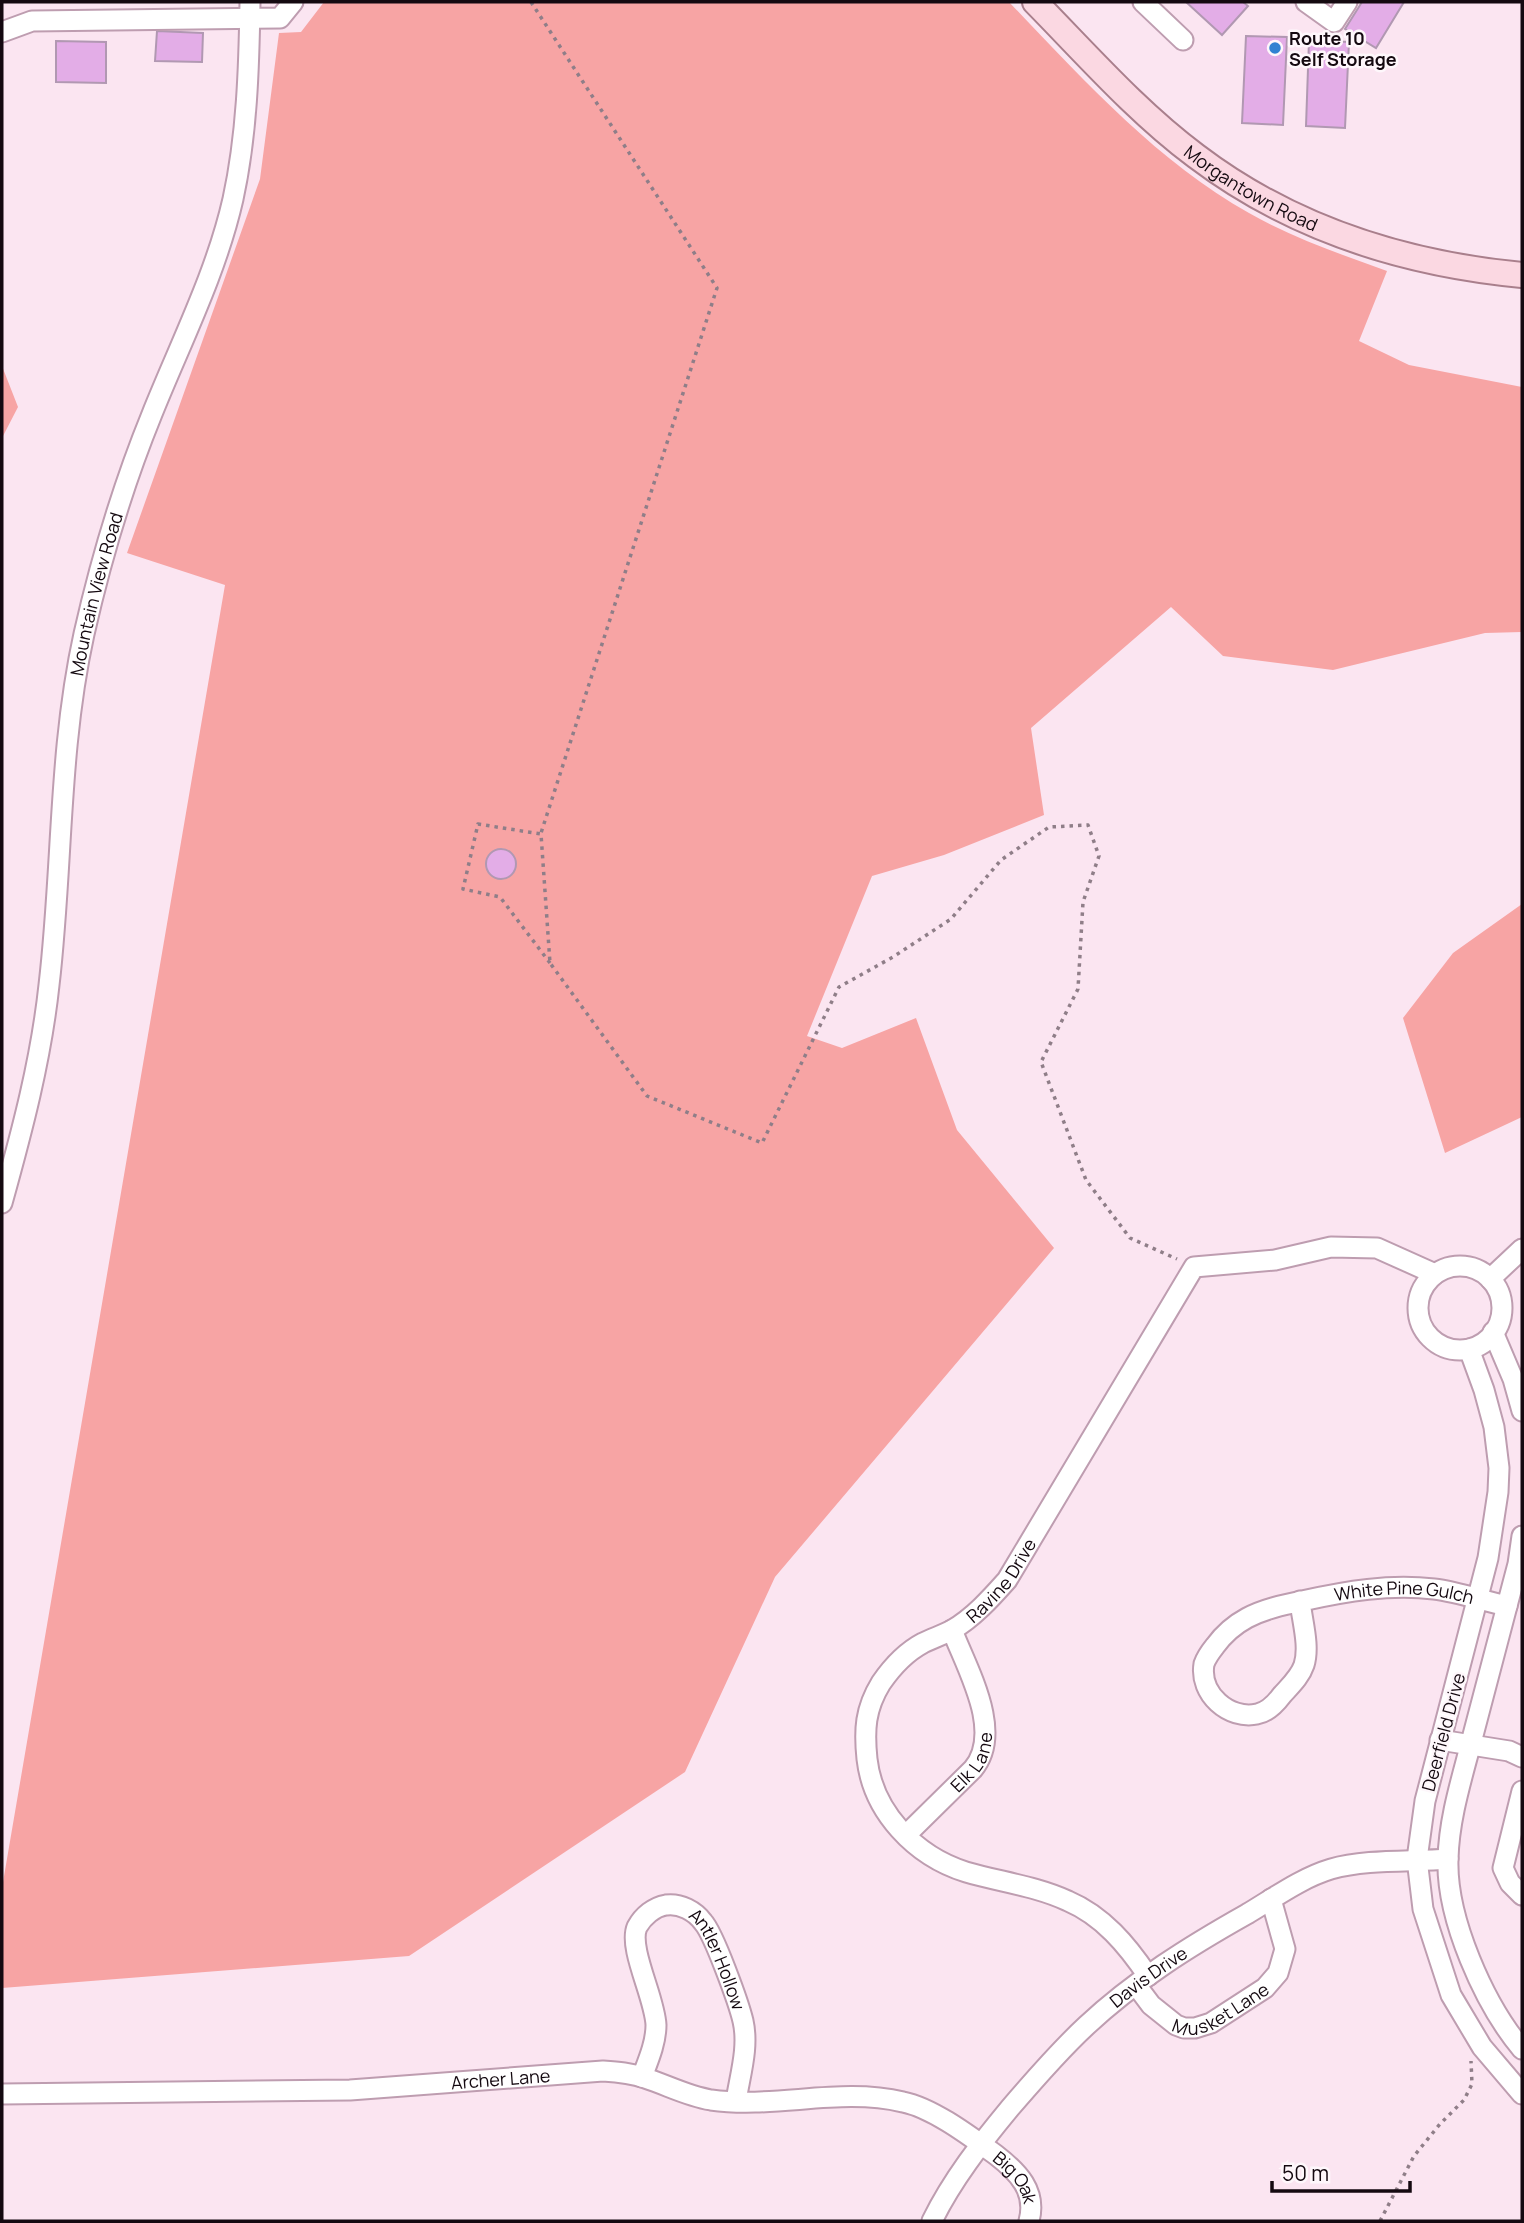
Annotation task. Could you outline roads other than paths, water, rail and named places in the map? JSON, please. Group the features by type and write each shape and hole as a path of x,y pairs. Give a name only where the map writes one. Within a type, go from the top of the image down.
{"main road":[{"name":"Morgantown Road","path":"1035,2 1168,133 1206,163 1257,197 1326,230 1397,253 1522,275"}],"street":[{"path":"2,32 32,21 47,11 249,11 280,18 293,2"},
{"path":"1143,2 1183,40"},
{"path":"1306,2 1334,22 1347,2"},
{"name":"Mountain View Road","path":"2,1203 26,1116 44,1025 53,947 65,754 72,695 84,634 120,499 204,287 229,212 240,156 246,98 249,11"},
{"name":"Ravine Drive","path":"1142,1980 1112,1931 1100,1920 1068,1901 1031,1888 965,1872 918,1847 906,1836 882,1808 868,1773 864,1737 866,1719 881,1683 902,1657 921,1644 953,1630 1007,1580 1194,1267 1275,1260 1331,1247 1377,1248 1434,1274"},
{"path":"1490,1279 1522,1249"},
{"path":"1462,1265 1475,1268 1490,1279 1501,1300 1501,1315 1493,1332 1477,1346 1469,1349 1455,1350 1431,1338 1422,1327 1418,1314 1419,1295 1434,1274 1462,1265"},
{"path":"1493,1332 1513,1379 1522,1411"},
{"name":"Deerfield Drive","path":"1469,1349 1490,1408 1499,1468 1488,1558 1424,1801 1417,1862 1423,1909 1451,1995 1482,2047 1522,2094"},
{"name":"Deerfield Drive","path":"1522,1536 1507,1606 1455,1807 1448,1859 1453,1902 1479,1981 1502,2022 1522,2049"},
{"name":"White Pine Gulch","path":"1300,1601 1305,1655 1298,1677 1278,1701 1265,1711 1248,1715 1231,1712 1222,1707 1209,1692 1204,1679 1204,1666 1212,1649 1237,1624 1275,1607 1300,1601 1368,1588 1436,1589 1507,1606"},
{"name":"Elk Lane","path":"906,1836 973,1769 983,1753 986,1732 981,1706 953,1630"},
{"path":"1440,1740 1509,1751 1522,1757"},
{"path":"1522,1791 1503,1868 1510,1883 1522,1895"},
{"name":"Davis Drive","path":"932,2221 981,2144 1025,2091 1086,2026 1142,1980 1188,1948 1308,1878 1351,1865 1448,1859"},
{"name":"Musket Lane","path":"1142,1980 1151,2005 1176,2025 1195,2028 1211,2023 1265,1988 1278,1973 1285,1949 1271,1899"},
{"name":"Antler Hollow","path":"642,2077 655,2037 656,2025 651,1995 635,1946 635,1935 638,1925 652,1910 672,1904 690,1911 705,1924 740,2010 745,2043 736,2101"},
{"name":"Archer Lane","path":"2,2094 350,2090 591,2071 642,2077 689,2095 713,2100 865,2096 904,2102 918,2106 981,2144"},
{"name":"Big Oak","path":"981,2144 1020,2175 1031,2200 1029,2221"}],"place":[{"name":"Route 10 Self Storage","path":"1275,48"}]}
